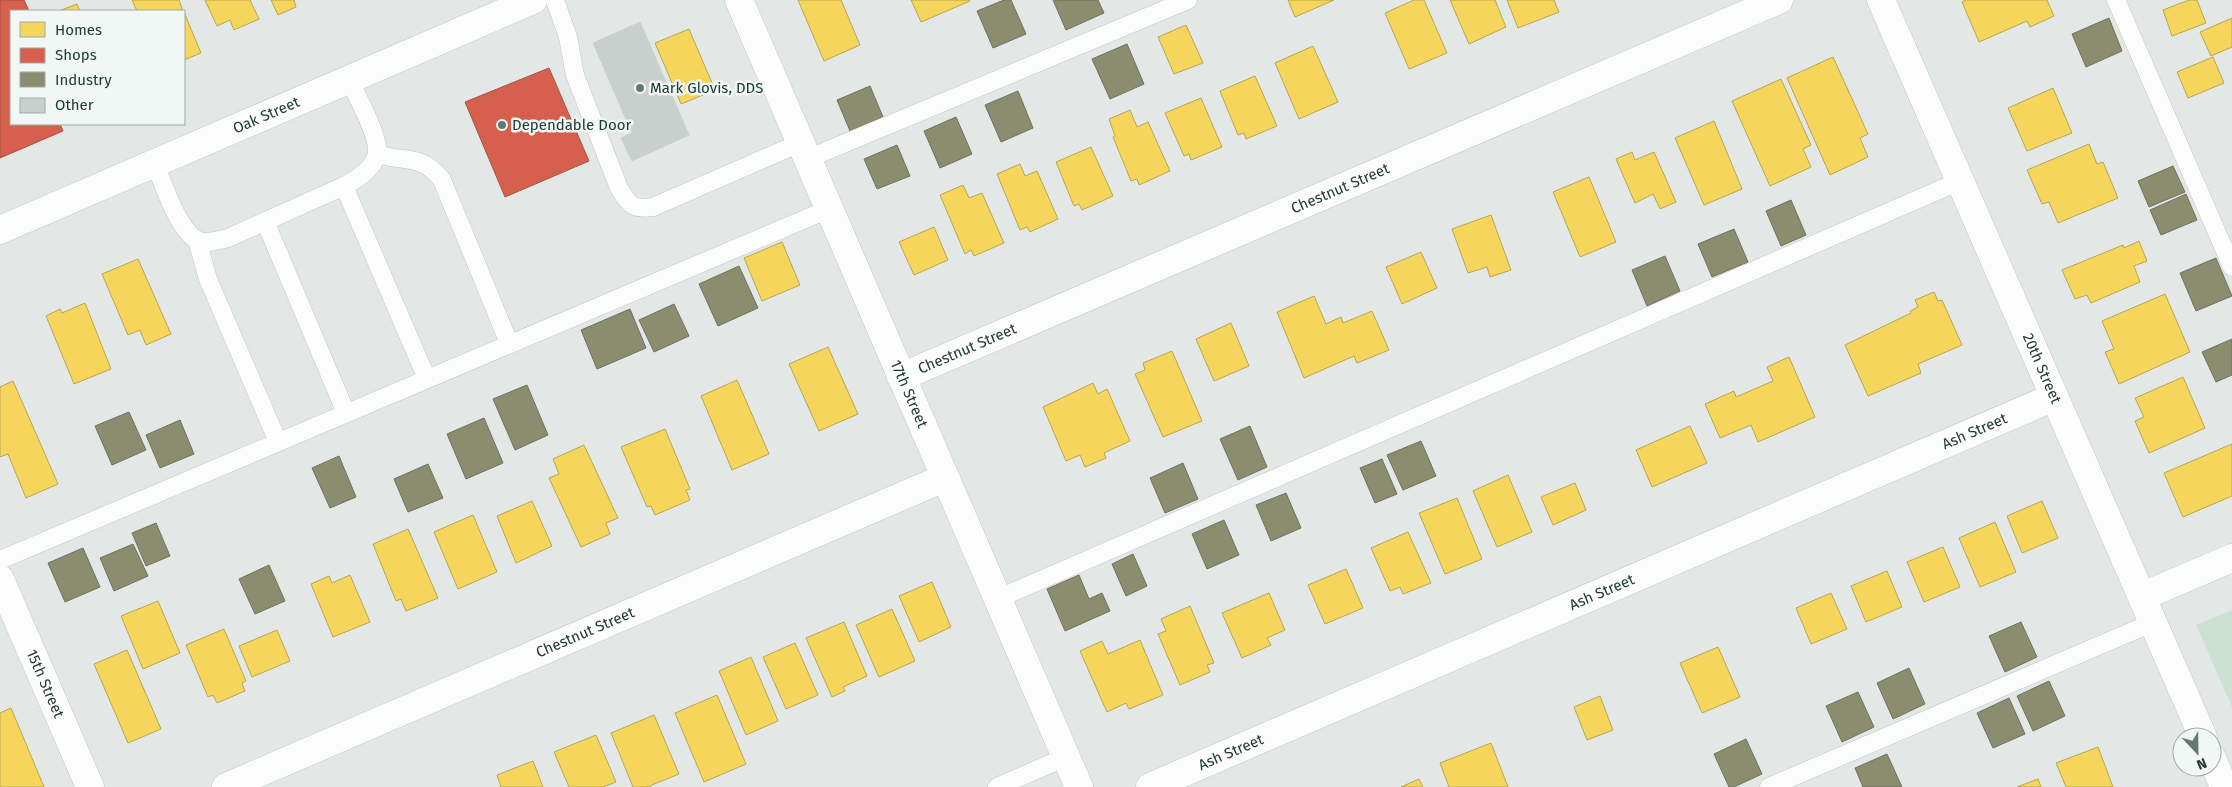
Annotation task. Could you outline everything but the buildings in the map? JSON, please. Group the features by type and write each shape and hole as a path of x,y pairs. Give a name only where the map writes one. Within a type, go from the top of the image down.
{"street":[{"name":"Oak Street","path":"0,230 533,0"},
{"name":"17th Street","path":"738,0 1079,787"},
{"name":"Chestnut Street","path":"901,377 1779,0"},
{"name":"20th Street","path":"1881,0 2199,727"},
{"name":"Ash Street","path":"1150,787 2054,398"},
{"name":"Chestnut Street","path":"226,787 944,478"},
{"path":"2143,596 2232,558"},
{"name":"15th Street","path":"0,579 90,787"}],"lane":[{"path":"555,0 566,30 575,75 619,188 627,202 639,209 653,207 804,151 1188,0"},
{"path":"2116,0 2232,267"},
{"path":"197,240 210,242 228,238 360,178 371,166 377,154 375,139 349,79"},
{"path":"377,154 396,160 417,160 431,166 442,180 509,343"},
{"path":"155,164 176,212 186,228 197,240 208,280 278,442"},
{"path":"997,598 1960,181"},
{"path":"344,186 427,379"},
{"path":"0,560 828,209"},
{"path":"265,221 346,413"},
{"path":"1769,787 2154,622"},
{"path":"997,787 1066,758"}],"green space":[{"path":"2232,610 2232,707 2196,625"}],"place":[{"name":"Mark Glovis, DDS","path":"640,88"},
{"name":"Dependable Door","path":"502,125"}]}
